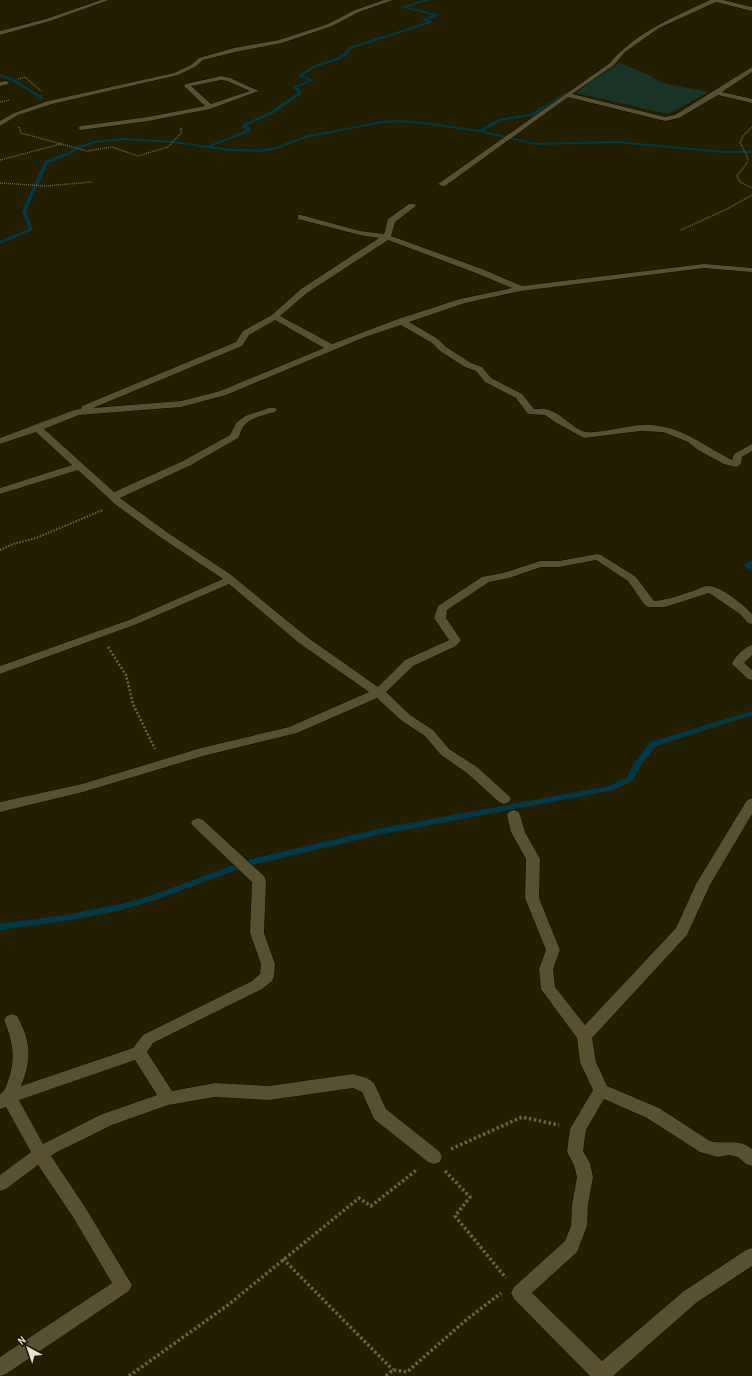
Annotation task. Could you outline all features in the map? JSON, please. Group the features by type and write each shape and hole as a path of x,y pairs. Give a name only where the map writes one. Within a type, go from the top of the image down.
{"street":[{"path":"0,33 48,20 106,0"},
{"path":"3,122 16,114 50,102 176,74 192,66 201,59 234,50 280,42 330,25 357,11 390,0"},
{"path":"442,184 612,64 623,51 657,27 716,0 752,9"},
{"path":"567,95 665,119 677,117 717,93 752,69"},
{"path":"81,128 141,120 210,107 256,92 228,79 221,78 187,86 210,107"},
{"path":"717,93 752,101"},
{"path":"0,441 78,412 239,344 246,333 275,317 289,303 299,298 304,291 387,237 391,221 412,206"},
{"path":"301,217 360,233 387,237 479,271 521,289"},
{"path":"78,412 181,404 223,393 330,347 401,321 463,301 521,289 704,266 752,270"},
{"path":"275,317 330,347"},
{"path":"401,321 435,341 443,349 468,365 479,369 488,380 519,396 531,412 547,412 584,435 640,428 664,429 684,436 728,462 736,464 735,460 737,456 752,447"},
{"path":"117,500 235,436 235,430 238,424 272,410"},
{"path":"38,428 117,500 164,535 230,580 303,640 387,699 406,718 429,733 445,752 472,770 504,799"},
{"path":"0,491 79,466"},
{"path":"0,807 83,788 201,752 293,730 378,693 409,663 452,643 455,640 440,618 442,608 486,579 505,576 540,564 558,564 597,558 602,559 632,579 648,602 652,605 665,604 709,589 717,592 744,612 752,621"},
{"path":"0,670 133,622 230,580"},
{"path":"752,648 738,662 738,664 752,676"},
{"path":"584,1036 682,931 703,884 752,803"},
{"path":"514,815 518,832 533,859 532,898 553,950 546,970 548,989 584,1036 588,1062 600,1091 653,1113 706,1147 718,1150 729,1148 742,1151 752,1159"},
{"path":"5,1100 138,1052 148,1038 257,985 267,977 268,964 257,933 259,880 198,823"},
{"path":"5,1100 22,1068 21,1043 12,1020"},
{"path":"138,1052 168,1098"},
{"path":"0,1184 40,1154 106,1120 168,1098 215,1090 269,1093 353,1081 361,1083 368,1088 380,1114 433,1157"},
{"path":"600,1091 578,1129 575,1152 582,1163 585,1177 580,1205 579,1226 571,1246 516,1289 600,1375 690,1297 752,1256"},
{"path":"0,1368 123,1286 79,1212 5,1100"}],"path":[{"path":"17,80 25,77 41,91"},
{"path":"3,122 19,125 21,133 32,137 87,151 112,147 138,156 168,147 178,137"},
{"path":"752,128 741,139 740,143 748,157 748,162 737,176 740,182 752,188"},
{"path":"0,160 62,144"},
{"path":"0,183 22,186 52,187 92,182"},
{"path":"681,230 727,209 752,195"},
{"path":"0,550 13,544 36,538 117,500"},
{"path":"100,633 126,676 133,704 163,764"},
{"path":"129,1376 228,1305 283,1258 359,1198 371,1206 433,1157 522,1117 578,1129"},
{"path":"283,1258 393,1370 407,1372 466,1320 516,1289 455,1216 470,1197 433,1157"},
{"path":"386,1376 393,1370"}],"green space":[{"path":"620,63 651,76 662,83 709,92 668,114 576,93"}],"waterway":[{"path":"209,146 250,130 243,126 273,112 300,93 295,87 313,80 300,76 310,69 340,59 348,53 350,48 430,22 424,20 436,15 403,7 428,0"},
{"path":"0,75 13,80 42,98"},
{"path":"480,131 500,120 534,114 565,94"},
{"path":"0,243 31,230 24,211 46,162 72,152 76,148 95,142 123,139 173,142 229,150 261,151 276,148 305,137 382,122 399,121 423,123 480,131"},
{"path":"480,131 535,144 617,142 723,152 752,152"},
{"path":"752,562 747,566 752,570"},
{"path":"0,927 71,917 121,907 152,898 244,864 378,832 611,788 630,779 636,767 653,744 752,713"}]}
